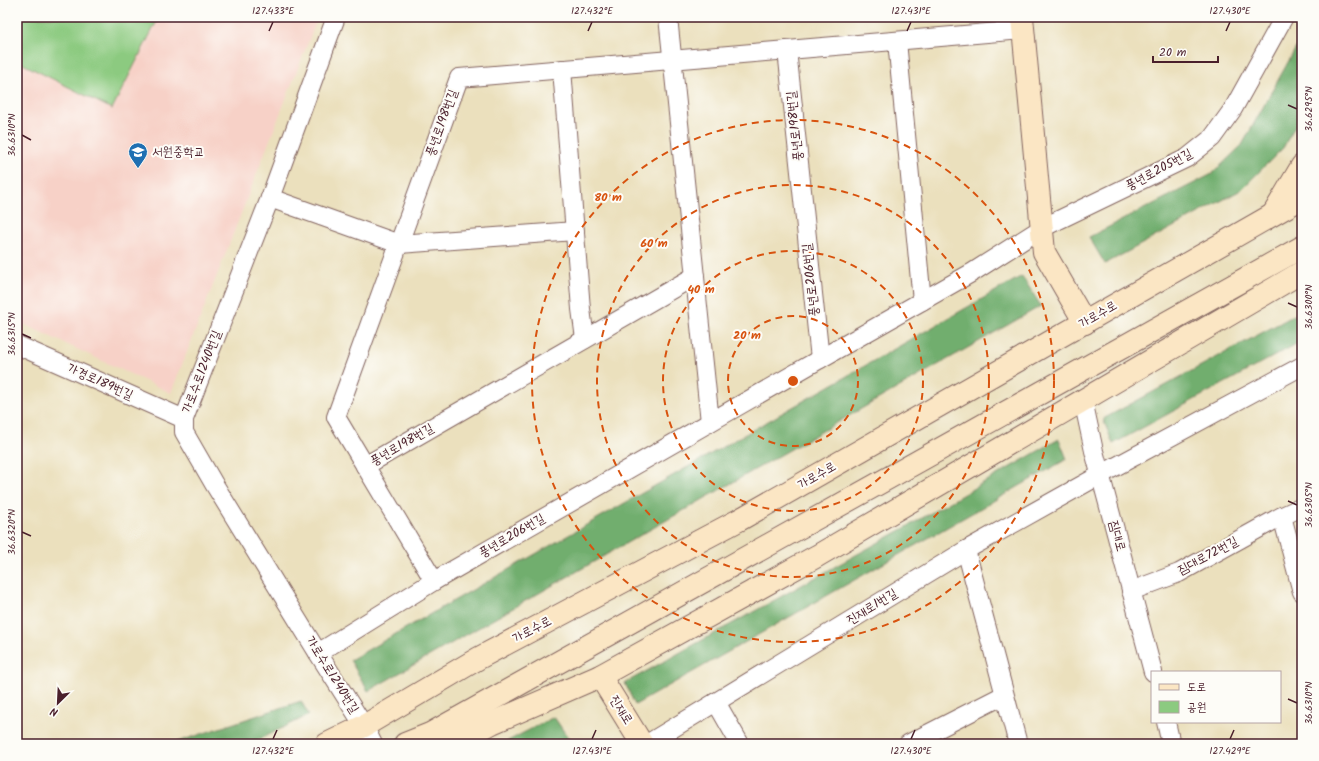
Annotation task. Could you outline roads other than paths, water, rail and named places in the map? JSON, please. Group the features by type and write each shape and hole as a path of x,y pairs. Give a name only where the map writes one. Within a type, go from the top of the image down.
{"main road":[{"path":"1023,24 1044,252 1085,323"},
{"path":"1272,216 1302,166"},
{"name":"가로수로","path":"327,744 369,735 479,658 739,520 1302,198"},
{"path":"405,744 430,734 1302,247"},
{"path":"453,744 492,723 600,676 817,556 1296,277"},
{"name":"진재로","path":"600,676 642,744"},
{"path":"430,734 492,723"}],"street":[{"name":"가로수로1240번길","path":"336,17 270,198 184,419 184,432 214,484 369,735"},
{"path":"668,17 710,422"},
{"name":"풍년로205번길","path":"1042,228 1187,158 1212,138 1233,109 1284,17"},
{"name":"풍년로198번길","path":"434,581 336,417 459,78 897,41 1023,24"},
{"path":"897,41 922,301"},
{"name":"풍년로198번길","path":"787,50 803,201"},
{"path":"562,69 581,309 585,339"},
{"path":"270,198 399,244 575,231"},
{"name":"풍년로206번길","path":"803,201 820,359"},
{"name":"풍년로206번길","path":"318,653 434,581 973,272 1042,228"},
{"name":"풍년로198번길","path":"365,466 695,276"},
{"name":"가경로189번길","path":"17,345 184,419"},
{"name":"진재로1번길","path":"647,744 966,550 1100,475 1302,366"},
{"name":"짐대로","path":"1083,400 1100,475 1152,671"},
{"name":"짐대로72번길","path":"1131,591 1178,573 1282,516 1302,507"},
{"path":"1282,516 1302,592"},
{"path":"966,550 1018,744"},
{"path":"908,744 1004,695"},
{"path":"716,702 740,744"},
{"path":"1166,723 1172,744"}],"place":[{"name":"서원중학교","path":"138,169"}]}
